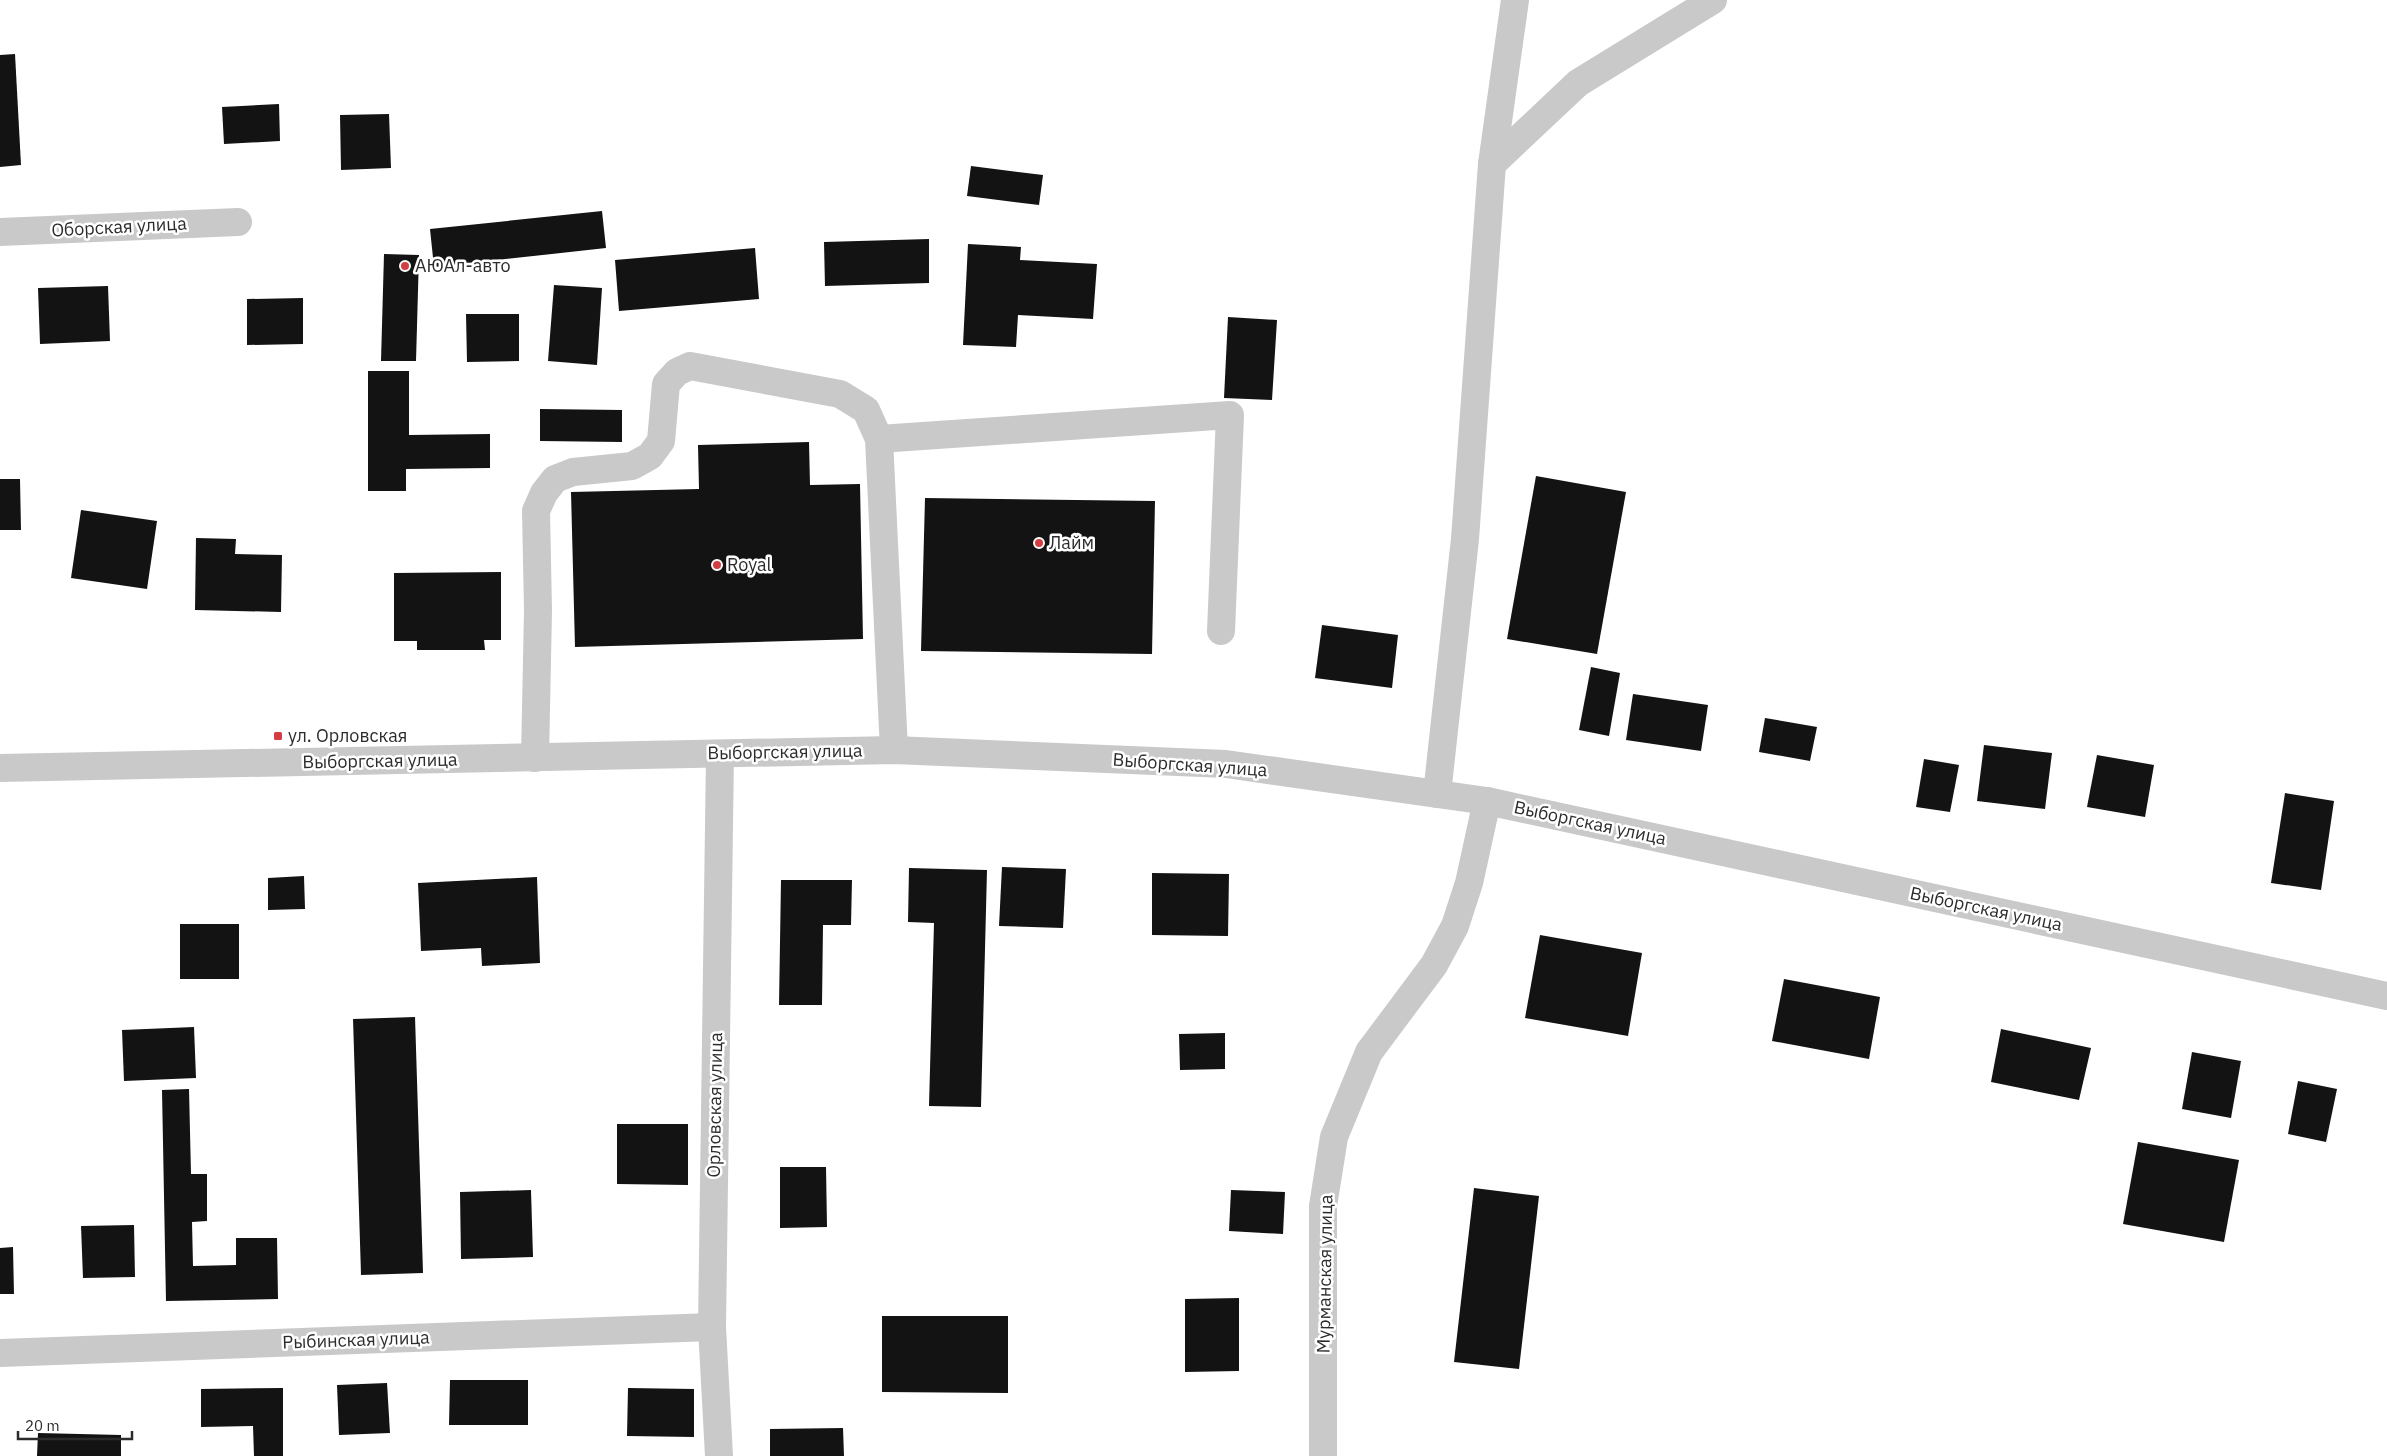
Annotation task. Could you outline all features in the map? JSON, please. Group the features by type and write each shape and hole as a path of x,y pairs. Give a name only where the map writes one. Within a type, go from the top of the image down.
{"street":[{"path":"1436,794 1465,539 1492,164 1515,0"},
{"path":"1492,164 1578,83 1713,0"},
{"name":"Оборская улица","path":"0,232 238,222"},
{"path":"535,758 538,610 536,511 544,493 555,479 573,472 632,466 650,456 661,441 666,384 676,372 690,366 840,394 866,410 878,439 894,750"},
{"path":"878,439 1230,415 1222,631"},
{"name":"Выборгская улица","path":"0,768 894,750 1226,764 1487,801 2387,996"},
{"name":"Орловская улица","path":"719,1456 712,1327 720,754"},
{"name":"Мурманская улица","path":"1323,1456 1323,1206 1334,1137 1369,1052 1434,965 1455,926 1469,883 1487,801"},
{"name":"Рыбинская улица","path":"0,1352 712,1327"}],"building":[{"path":"15,54 21,165 0,167 0,55"},
{"path":"279,104 280,141 224,144 222,107"},
{"path":"389,114 391,168 341,170 340,115"},
{"path":"971,166 1043,175 1039,205 967,196"},
{"path":"602,211 606,248 434,267 430,229"},
{"path":"929,239 929,283 825,286 824,242"},
{"path":"968,244 1021,247 1020,260 1097,264 1093,319 1018,315 1016,347 963,345"},
{"path":"755,248 759,299 619,311 615,260"},
{"path":"384,254 419,255 416,361 381,361"},
{"path":"554,285 602,288 597,365 548,361"},
{"path":"108,286 110,341 40,344 38,288"},
{"path":"303,298 303,344 247,345 247,299"},
{"path":"466,314 519,314 519,361 467,362"},
{"path":"1228,317 1277,320 1272,400 1224,398"},
{"path":"368,371 409,371 409,435 490,434 490,468 406,469 406,491 368,491"},
{"path":"540,409 622,410 622,442 540,441"},
{"name":"Royal","path":"809,442 810,485 860,484 863,639 575,647 571,492 699,489 698,445"},
{"path":"1536,476 1626,492 1597,654 1507,639"},
{"path":"0,479 20,479 21,530 0,530"},
{"name":"Лайм","path":"925,498 1155,501 1152,654 921,651"},
{"path":"81,510 157,521 147,589 71,578"},
{"path":"196,538 236,539 235,554 282,555 281,612 195,610"},
{"path":"501,572 501,640 484,640 485,650 417,650 417,641 394,641 394,573"},
{"path":"1322,625 1398,635 1392,688 1315,678"},
{"path":"1591,667 1620,673 1609,736 1579,730"},
{"path":"1633,694 1708,705 1701,751 1626,740"},
{"path":"1765,718 1817,727 1810,761 1759,752"},
{"path":"1984,745 2052,753 2045,809 1977,801"},
{"path":"2097,755 2154,765 2145,817 2087,807"},
{"path":"1924,759 1959,765 1950,812 1916,807"},
{"path":"2285,793 2334,801 2321,890 2271,883"},
{"path":"1002,867 1066,869 1063,928 999,926"},
{"path":"909,868 987,870 981,1107 929,1106 934,923 908,922"},
{"path":"1152,873 1229,874 1228,936 1152,935"},
{"path":"304,876 305,909 268,910 268,878"},
{"path":"537,877 540,963 482,966 481,948 421,951 418,883"},
{"path":"781,880 852,880 851,925 823,925 822,1005 779,1005"},
{"path":"180,924 239,924 239,979 180,979"},
{"path":"1540,935 1642,953 1628,1036 1525,1018"},
{"path":"1784,979 1880,997 1869,1059 1772,1041"},
{"path":"415,1017 423,1273 361,1275 353,1019"},
{"path":"194,1027 196,1078 124,1081 122,1030"},
{"path":"2001,1029 2091,1048 2079,1100 1991,1082"},
{"path":"1225,1033 1225,1069 1180,1070 1179,1034"},
{"path":"2192,1052 2241,1061 2231,1118 2182,1109"},
{"path":"2298,1081 2337,1089 2326,1142 2288,1134"},
{"path":"189,1089 191,1174 207,1174 207,1221 192,1222 193,1266 236,1265 236,1238 277,1238 278,1299 166,1301 162,1090"},
{"path":"617,1124 688,1124 688,1185 617,1184"},
{"path":"2138,1142 2239,1160 2224,1242 2123,1224"},
{"path":"780,1167 826,1167 827,1227 780,1228"},
{"path":"1474,1188 1539,1196 1519,1369 1454,1362"},
{"path":"531,1190 533,1257 461,1259 460,1192"},
{"path":"1231,1190 1285,1192 1283,1234 1229,1231"},
{"path":"134,1225 135,1277 83,1278 81,1226"},
{"path":"13,1247 14,1294 0,1294 0,1248"},
{"path":"1239,1298 1239,1371 1185,1372 1185,1299"},
{"path":"882,1316 1008,1316 1008,1393 882,1392"},
{"path":"450,1380 528,1380 528,1425 449,1425"},
{"path":"387,1383 390,1433 339,1435 337,1385"},
{"path":"283,1388 283,1456 254,1456 253,1426 201,1427 201,1389"},
{"path":"628,1388 694,1389 694,1437 627,1436"},
{"path":"843,1428 844,1456 770,1456 770,1429"},
{"path":"38,1433 121,1435 121,1456 37,1456"}],"place":[{"name":"АЮАл-авто","path":"405,266"},
{"name":"Лайм","path":"1039,543"},
{"name":"Royal","path":"717,565"},
{"name":"ул. Орловская","path":"278,736"}]}
